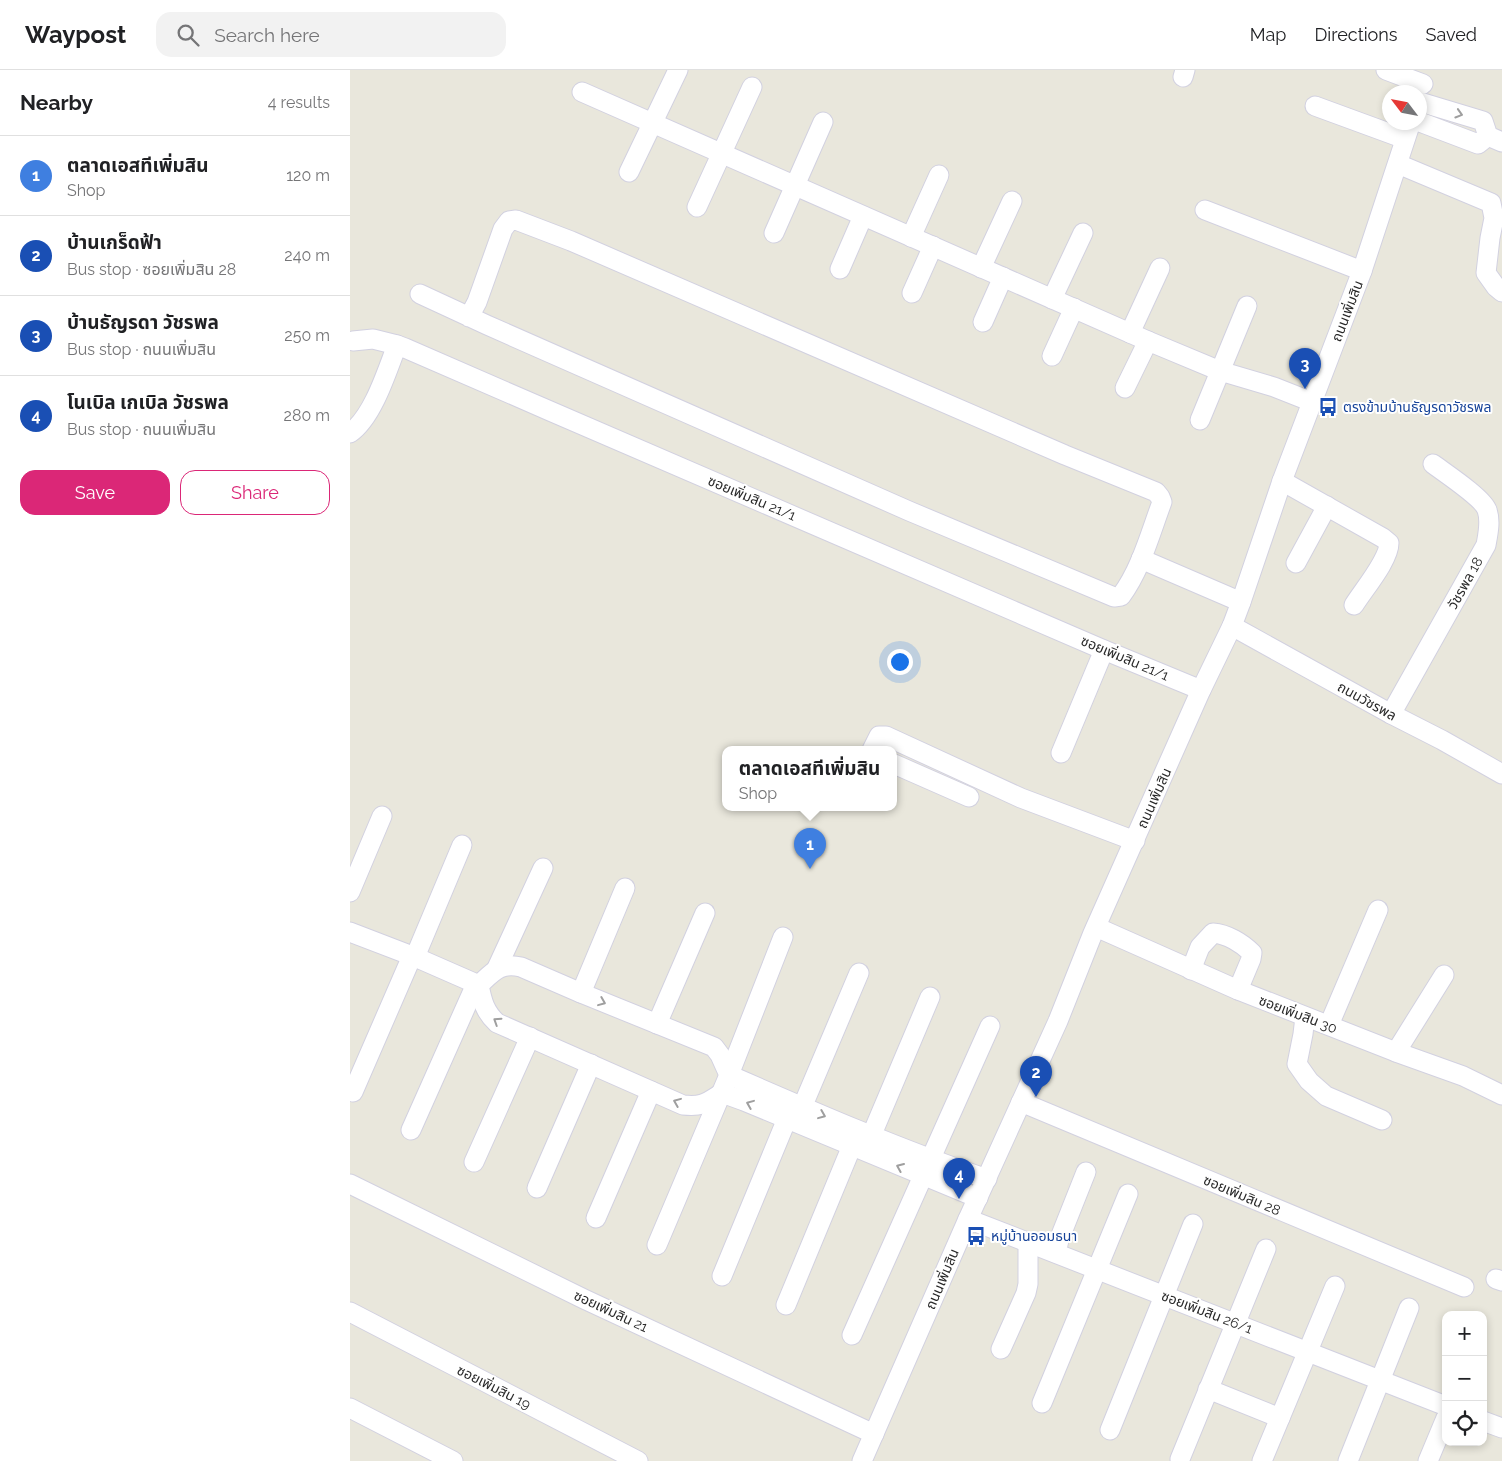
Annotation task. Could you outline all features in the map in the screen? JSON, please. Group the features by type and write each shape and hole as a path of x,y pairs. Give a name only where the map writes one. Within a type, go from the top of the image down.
{"street":[{"path":"629,172 678,70"},
{"path":"1386,70 1416,85"},
{"path":"697,207 752,87"},
{"path":"1427,91 1483,122 1495,139 1478,144 1427,125"},
{"path":"582,92 1130,333 1220,371 1274,387 1312,402"},
{"path":"1315,106 1408,131"},
{"path":"774,233 823,122"},
{"name":"ถนนเพิ่มสิน","path":"862,1461 968,1219 1058,1021 1096,928 1201,690 1232,626 1282,481 1362,271 1408,131"},
{"path":"1398,164 1491,203 1494,218 1486,273 1500,285"},
{"path":"911,237 938,175"},
{"path":"981,268 1012,201"},
{"path":"1205,210 1362,271"},
{"path":"840,269 864,216"},
{"path":"420,294 469,317 910,511 1114,597 1121,596 1127,589 1141,559 1162,502 1156,492 1065,455 571,241 516,220 509,221 503,229 477,302 469,317"},
{"path":"1052,299 1082,233"},
{"path":"912,293 933,246"},
{"path":"1130,333 1160,268"},
{"path":"983,322 1003,277"},
{"path":"1200,420 1247,306"},
{"path":"1052,356 1074,308"},
{"name":"ซอยเพิ่มสิน 21/1","path":"353,342 373,339 397,345 1201,690"},
{"path":"1124,388 1148,340"},
{"path":"350,433 363,421 375,400 397,345"},
{"name":"วัชรพล 18","path":"1391,714 1486,545 1488,535 1489,519 1487,508 1480,500 1433,464"},
{"path":"1282,481 1389,543 1389,550 1382,563 1354,604"},
{"path":"1296,562 1327,506"},
{"path":"1141,559 1241,602"},
{"name":"ถนนวัชรพล","path":"1232,626 1502,774"},
{"path":"1061,752 1104,650"},
{"path":"874,746 879,736 886,736 1021,798 1135,841"},
{"path":"897,765 969,797"},
{"path":"350,892 382,816"},
{"path":"352,1092 462,845"},
{"path":"497,968 542,868"},
{"path":"581,993 625,888"},
{"path":"1329,1025 1378,910"},
{"path":"657,1024 705,913"},
{"name":"ซอยเพิ่มสิน 30","path":"1096,928 1238,990 1396,1052 1463,1076 1502,1096"},
{"path":"350,932 477,984"},
{"path":"1191,970 1200,947 1214,933 1220,934 1240,943 1252,953 1238,990"},
{"path":"657,1245 730,1075 783,937"},
{"path":"411,1130 477,984 497,968 511,964 714,1047 730,1075 794,1113"},
{"path":"722,1276 794,1113 859,973"},
{"path":"1396,1052 1444,975"},
{"path":"477,984 489,1016 497,1023 683,1105 696,1106 706,1104 722,1093"},
{"path":"786,1305 930,997"},
{"path":"1305,1017 1297,1064 1309,1081 1326,1096 1382,1120"},
{"path":"852,1334 990,1026"},
{"path":"474,1162 530,1037"},
{"path":"537,1188 591,1064"},
{"path":"596,1218 651,1090"},
{"path":"722,1093 794,1113 862,1141 923,1176 978,1198"},
{"name":"ซอยเพิ่มสิน 28","path":"1021,1102 1464,1287"},
{"path":"862,1141 931,1158 987,1179"},
{"path":"1056,1253 1059,1240 1086,1172"},
{"name":"ซอยเพิ่มสิน 21","path":"350,1184 584,1299 874,1434"},
{"path":"1042,1403 1128,1194"},
{"name":"ซอยเพิ่มสิน 26/1","path":"968,1219 1442,1404"},
{"path":"1110,1430 1193,1224"},
{"path":"1001,1349 1026,1294 1028,1284 1028,1242"},
{"path":"1180,1459 1266,1249"},
{"path":"1262,1461 1335,1286"},
{"path":"1348,1461 1409,1308"},
{"name":"ซอยเพิ่มสิน 19","path":"350,1312 638,1461"},
{"path":"1208,1389 1280,1418"},
{"path":"350,1408 453,1461"},
{"path":"1487,1422 1502,1428"},
{"path":"1428,1461 1442,1428"}],"place":[{"name":"บ้านธัญรดา วัชรพล","path":"1305,389"},
{"name":"ตรงข้ามบ้านธัญรดาวัชรพล","path":"1328,407"},
{"name":"ตลาดเอสทีเพิ่มสิน","path":"810,869"},
{"name":"บ้านเกร็ดฟ้า","path":"1036,1097"},
{"name":"โนเบิล เกเบิล วัชรพล","path":"959,1199"},
{"name":"หมู่บ้านออมธนา","path":"976,1236"}]}
